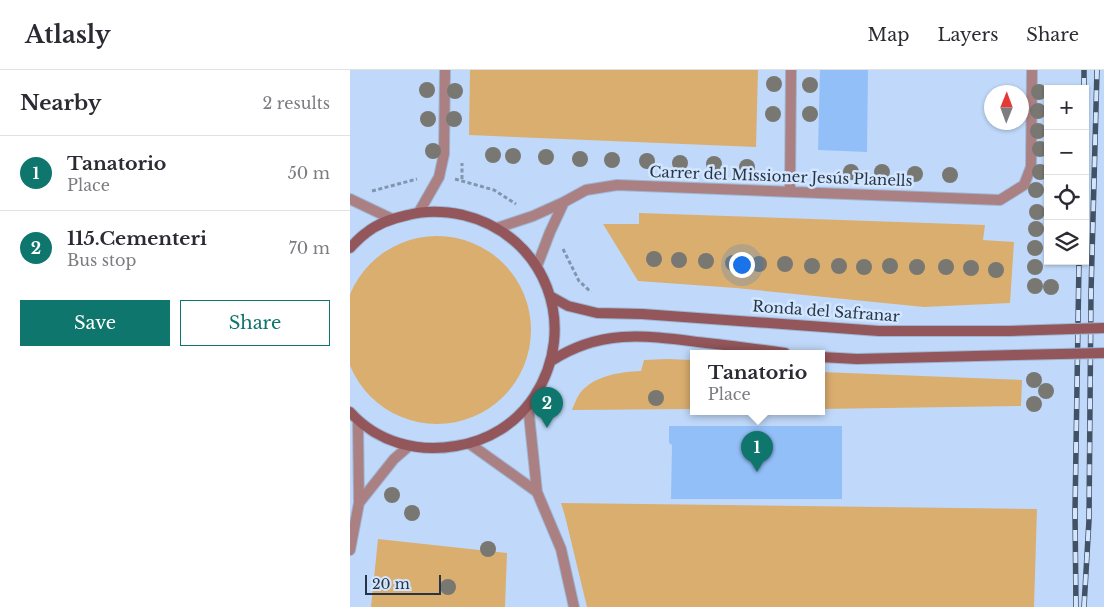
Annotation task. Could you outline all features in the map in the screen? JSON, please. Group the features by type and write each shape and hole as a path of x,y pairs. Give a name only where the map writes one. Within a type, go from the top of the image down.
{"street":[{"path":"420,212 439,177 444,154 445,70"},
{"path":"790,192 791,70"},
{"name":"Carrer del Missioner Jesús Planells","path":"498,228 533,216 586,190 617,185 1000,200 1024,185 1031,167 1032,70"},
{"path":"351,200 392,219"},
{"path":"537,266 564,202"},
{"path":"350,248 367,232 392,219 420,212 446,211 480,219 498,228 521,246 537,266 550,296 555,329 551,361 542,384 528,405 512,422 500,430 470,444 439,449 409,446 383,437 358,421 350,412"},
{"name":"Ronda del Safranar","path":"550,296 568,306 597,313 642,314 879,331 1009,331 1104,328"},
{"path":"551,361 567,350 598,340 643,335 761,350"},
{"path":"825,357 856,359 1104,353"},
{"path":"528,405 537,492 561,549 574,607"},
{"path":"350,550 360,503 358,421"},
{"path":"470,444 537,492"},
{"path":"360,503 394,459 409,446"}],"path":[{"path":"351,200 374,189 406,180 439,177 462,179 494,190 533,216"},
{"path":"550,232 562,247 579,281 592,293"}],"shaded area":[{"path":"470,70 758,70 756,147 469,135"},
{"path":"639,213 985,225 983,240 1014,242 1010,303 924,307 736,288 638,281 603,224 639,224"},
{"path":"437,236 464,240 481,247 503,264 520,286 527,303 531,330 527,357 520,374 503,396 481,413 464,420 437,424 410,420 393,413 371,396 354,374 347,357 343,330 347,303 354,286 371,264 393,247 410,240"},
{"path":"644,360 690,360 690,409 572,410 580,393 593,382 616,374 641,371"},
{"path":"825,372 1022,380 1021,406 825,409"},
{"path":"561,503 1037,509 1034,607 587,607"},
{"path":"378,539 507,553 505,607 371,607"}],"building":[{"path":"820,70 868,70 867,152 818,150"},
{"path":"669,426 842,426 842,499 671,499 672,445 669,443"}],"railway":[{"path":"1084,70 1084,85"},
{"path":"1084,607 1089,520 1091,293 1097,70"},
{"path":"1076,607 1075,512 1079,265"}],"place":[{"name":"115.Cementeri","path":"547,428"},
{"name":"Tanatorio","path":"757,472"}]}
